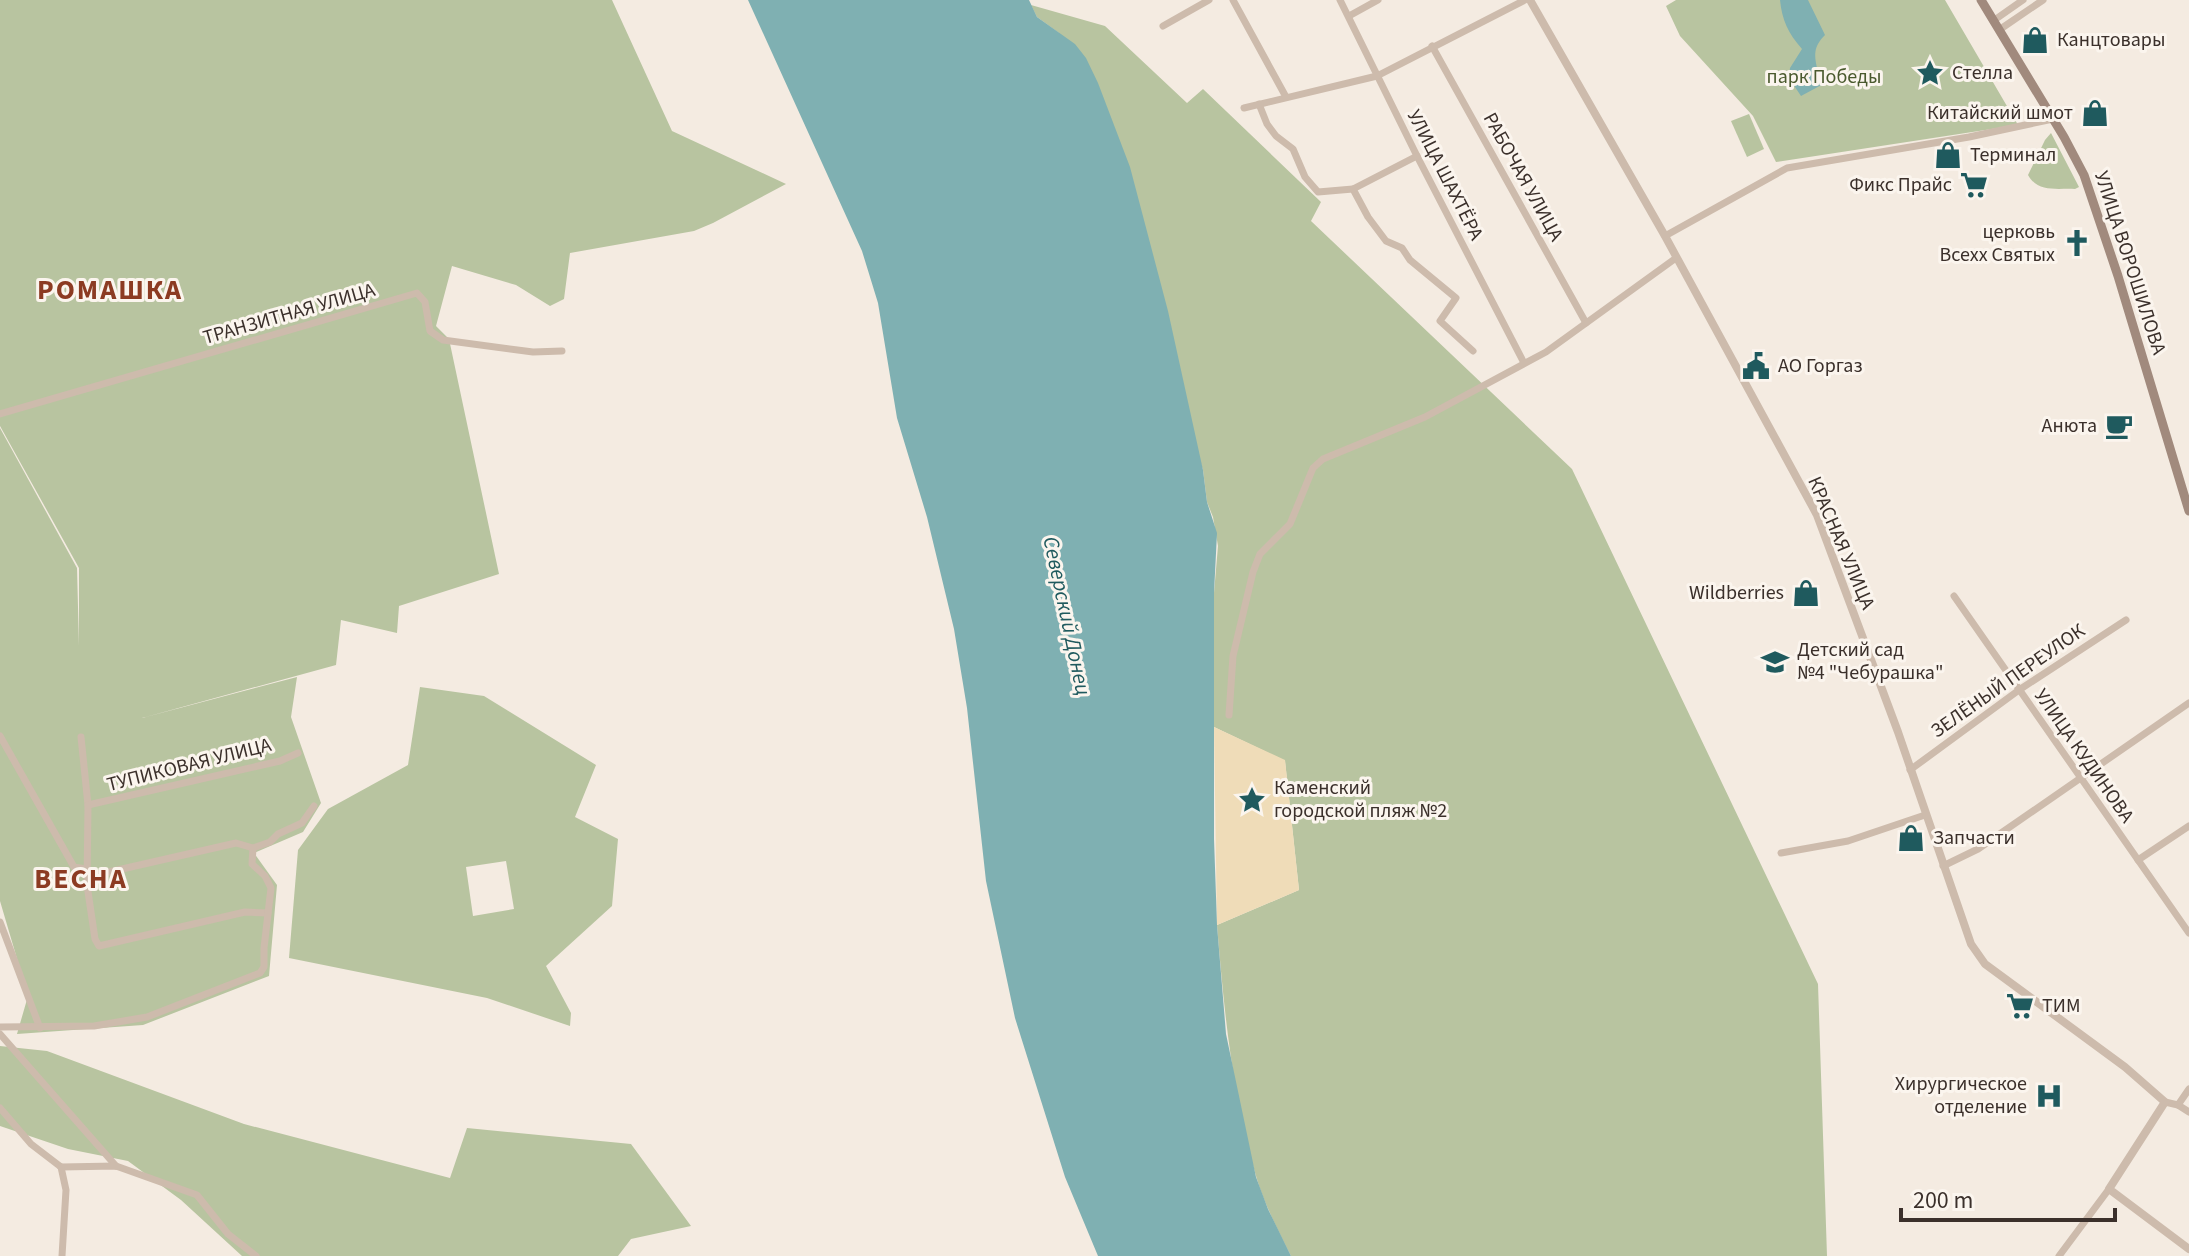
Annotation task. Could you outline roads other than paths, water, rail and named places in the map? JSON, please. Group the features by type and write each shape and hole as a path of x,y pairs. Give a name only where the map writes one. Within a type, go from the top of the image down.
{"main road":[{"name":"УЛИЦА ВОРОШИЛОВА","path":"1981,0 2075,157 2091,194 2189,511"}],"street":[{"path":"1163,26 1209,0"},
{"path":"1233,0 1286,97"},
{"name":"УЛИЦА ШАХТЁРА","path":"1340,0 1524,363"},
{"path":"1349,16 1378,0"},
{"path":"1244,108 1377,76 1527,0"},
{"name":"КРАСНАЯ УЛИЦА","path":"1527,0 1665,236 1817,515 1971,944 1985,964 2154,1089 2165,1102"},
{"path":"1996,26 2023,0"},
{"path":"1996,26 2043,0"},
{"name":"РАБОЧАЯ УЛИЦА","path":"1432,46 1586,323"},
{"path":"1259,104 1267,124 1276,136 1293,149 1305,177 1318,192 1353,189 1417,156"},
{"path":"1665,236 1787,168 2045,123 2053,119"},
{"path":"1353,189 1386,241 1402,248 1410,260 1456,298 1440,321 1473,351"},
{"path":"1229,715 1233,656 1253,572 1260,554 1290,524 1313,468 1323,459 1425,417 1546,352 1676,258"},
{"name":"ТРАНЗИТНАЯ УЛИЦА","path":"0,414 417,293 425,302 430,331 443,340 533,352 562,351"},
{"name":"УЛИЦА КУДИНОВА","path":"1954,596 2189,933"},
{"name":"ЗЕЛЁНЫЙ ПЕРЕУЛОК","path":"1910,770 2019,690 2126,620"},
{"path":"1943,866 1978,849 2189,703"},
{"path":"0,736 74,867 86,873 236,843 253,848 302,823 314,806"},
{"path":"81,737 88,805 86,873 95,939 99,946 245,912 268,913"},
{"name":"ТУПИКОВАЯ УЛИЦА","path":"88,805 280,761 298,753"},
{"path":"1781,853 1848,841 1925,815"},
{"path":"2138,860 2189,826"},
{"path":"0,1027 94,1026 147,1017 253,977 264,967 271,888 265,876 252,864 253,848"},
{"path":"0,922 40,1028"},
{"path":"0,1034 116,1166"},
{"path":"2178,1105 2186,1098 2189,1089"},
{"path":"2059,1256 2109,1189 2165,1102 2189,1112"},
{"path":"0,1108 31,1144 61,1167 116,1166 197,1195 228,1234 256,1256"},
{"path":"61,1167 66,1190 62,1256"},
{"path":"2109,1189 2189,1249"}],"water":[{"name":"Северский Донец","path":"748,0 1029,0 1037,17 1075,44 1098,83 1130,167 1168,311 1203,470 1207,502 1217,533 1214,593 1214,839 1226,1034 1256,1177 1291,1256 1098,1256 1065,1177 1015,1018 986,881 967,708 954,629 927,517 897,418 878,303 862,251"},
{"path":"1780,0 1808,0 1825,35 1816,47 1815,56 1818,72 1827,76 1827,82 1801,96 1789,78 1790,68 1802,49 1786,26"}],"place":[{"name":"Канцтовары","path":"2035,40"},
{"name":"Стелла","path":"1930,73"},
{"name":"Китайский шмот","path":"2095,113"},
{"name":"Терминал","path":"1948,155"},
{"name":"Фикс Прайс","path":"1974,185"},
{"name":"церковь Всехх Святых","path":"2077,243"},
{"name":"АО Горгаз","path":"1756,366"},
{"name":"Анюта","path":"2119,426"},
{"name":"Wildberries","path":"1806,593"},
{"name":"Детский сад №4 \"Чебурашка\"","path":"1775,662"},
{"name":"Каменский городской пляж №2","path":"1252,800"},
{"name":"Запчасти","path":"1911,838"},
{"name":"ТИМ","path":"2020,1006"},
{"name":"Хирургическое отделение","path":"2049,1096"}],"district":[{"name":"РОМАШКА","path":"110,290"},
{"name":"ВЕСНА","path":"81,879"}],"park label":[{"name":"парк Победы","path":"1824,77"}]}
